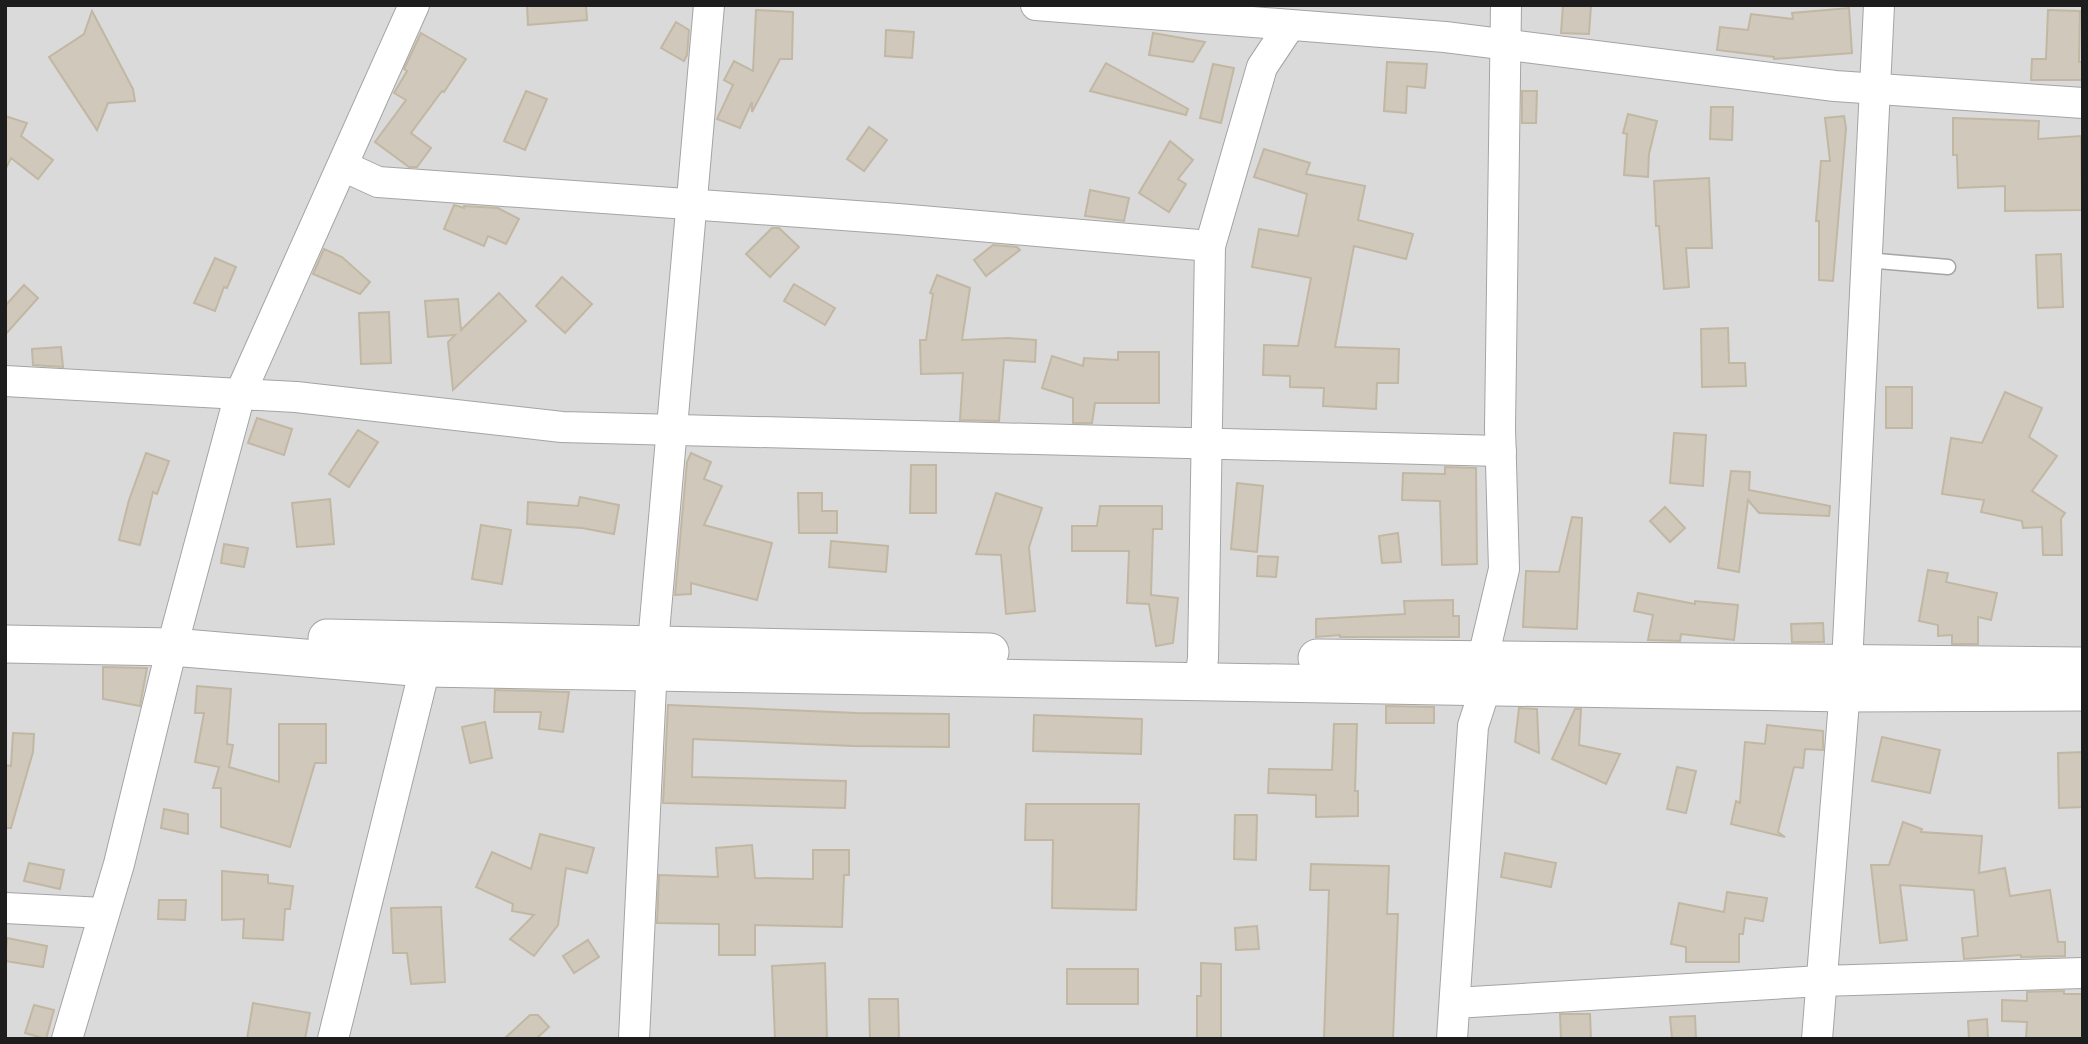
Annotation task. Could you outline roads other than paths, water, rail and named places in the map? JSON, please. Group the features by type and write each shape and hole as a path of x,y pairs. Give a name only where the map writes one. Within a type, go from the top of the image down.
{"street":[{"path":"67,1039 119,864 240,394 414,5"},
{"path":"634,1039 653,658 709,5"},
{"path":"1035,5 1445,37 1822,84 2083,103"},
{"path":"1452,1039 1473,726 1504,569 1501,451 1506,5"},
{"path":"1816,1039 1846,678 1879,5"},
{"path":"1202,669 1210,246 1262,67 1290,24"},
{"path":"343,166 378,182 898,219 1210,246"},
{"path":"5,381 296,397 562,426 1501,451"},
{"path":"5,630 174,642 425,668 653,658 1846,678 2083,692"},
{"path":"5,643 446,639 653,658"},
{"path":"1846,678 2083,666"},
{"path":"333,1039 425,668"},
{"path":"5,908 104,913"},
{"path":"1455,1003 1821,981 2083,973"}],"lane":[{"path":"1866,260 1948,267"}]}
